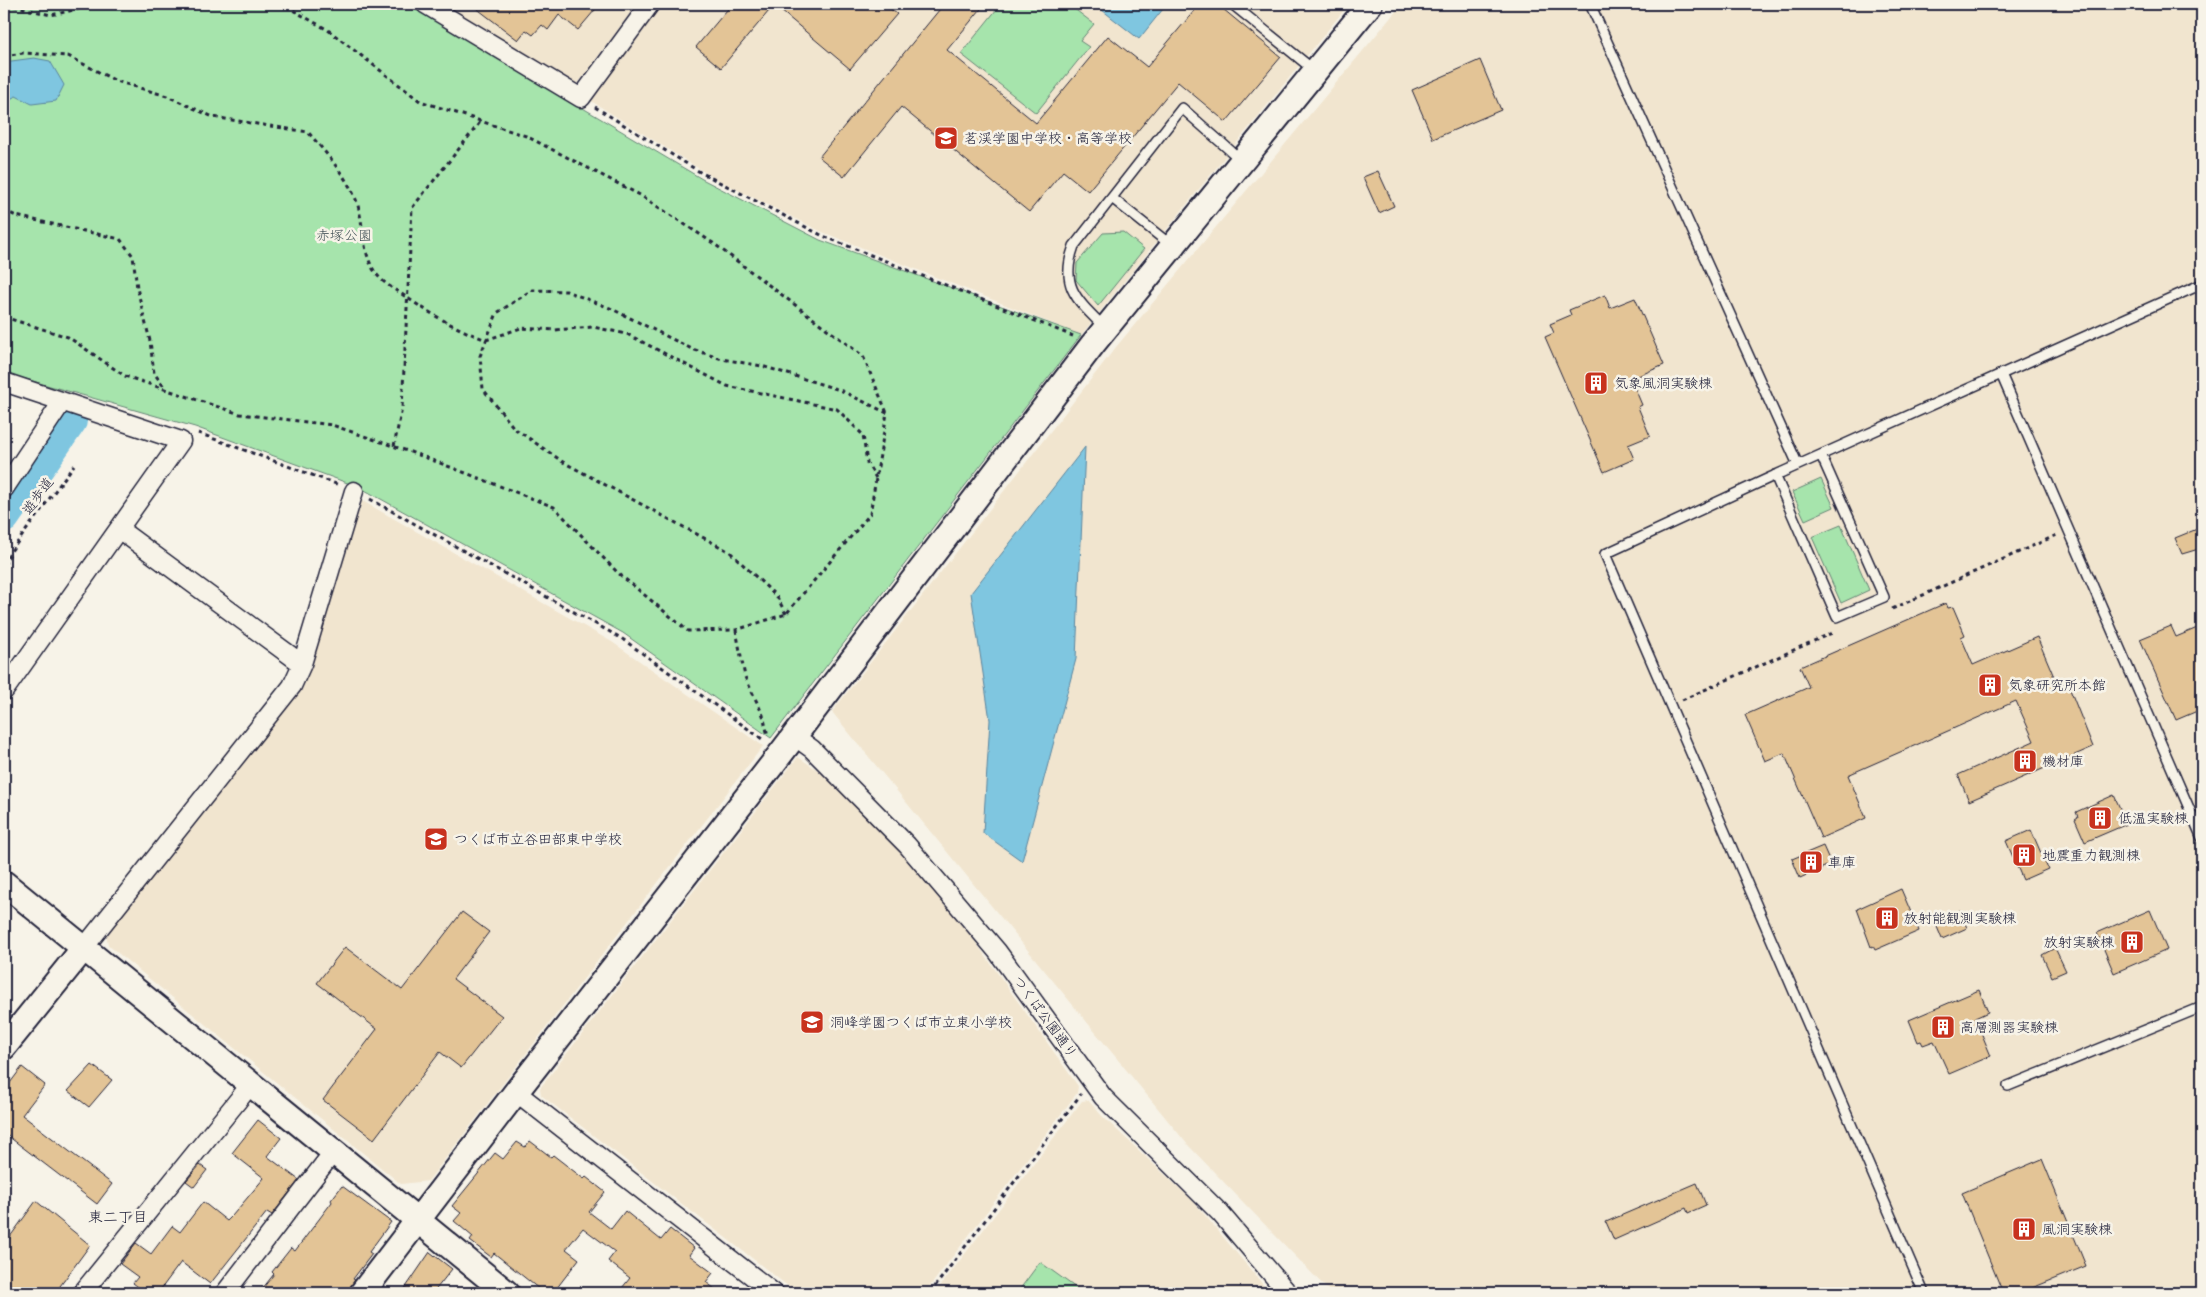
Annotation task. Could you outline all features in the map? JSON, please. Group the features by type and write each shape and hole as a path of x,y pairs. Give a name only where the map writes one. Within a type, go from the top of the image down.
{"street":[{"path":"425,4 580,98 650,4"},
{"path":"362,1293 516,1092 782,752 1106,329 1370,4"},
{"path":"4,382 181,441 120,530 4,691"},
{"path":"4,489 62,402"},
{"path":"4,1047 292,686 302,664 354,491"},
{"path":"120,530 302,664"},
{"name":"つくば公園通り","path":"801,741 812,749 907,845 984,936 1103,1097 1220,1213 1288,1293"},
{"path":"4,882 83,949 252,1083 507,1293"},
{"path":"82,1293 252,1083"},
{"path":"516,1092 774,1293"},
{"path":"225,1293 334,1151"}],"lane":[{"path":"1232,4 1316,71"},
{"path":"1590,4 1798,465"},
{"path":"1106,329 1077,298 1069,284 1068,263 1074,246 1182,108 1242,161"},
{"path":"1112,198 1173,246"},
{"path":"1924,1293 1605,554 1775,475 2202,284"},
{"path":"2001,374 2202,838"},
{"path":"1775,475 1837,617 1884,597 1821,455"},
{"path":"2008,1086 2202,1007"}],"path":[{"path":"6,4 51,15 101,4"},
{"path":"4,317 68,337 125,376 240,414 332,425 394,446 554,506 618,573 688,631 736,630 786,614 870,514 887,413 864,356 713,243 631,191 526,136 420,101 328,30 282,4"},
{"path":"4,56 22,53 68,56 116,81 167,96 213,117 308,132 328,155 355,198 372,267 390,289 408,298 432,316 459,330 486,340 520,328 556,330 593,327 627,334 727,386 837,409 863,435 868,464 876,478"},
{"path":"580,98 700,172 823,236 1074,337"},
{"path":"394,446 402,408 412,208 481,121"},
{"path":"4,210 16,216 120,239 133,256 137,288 150,341 154,373 166,389"},
{"path":"786,614 777,597 730,552 564,462 514,428 483,389 480,356 496,312 532,290 566,291 610,308 692,349 722,359 762,366 840,390 887,413"},
{"path":"198,433 354,491 621,638 770,744 763,715 745,677 736,630"},
{"name":"遊歩道","path":"4,564 11,551 74,465"},
{"path":"1891,609 2069,530"},
{"path":"1670,705 1834,632"},
{"path":"930,1293 1083,1092 1103,1097"}],"shaded area":[{"path":"443,4 637,4 576,86"},
{"name":"茗渓学園中学校・高等学校","path":"659,4 1349,4 1081,335 820,231 714,178 588,99"},
{"path":"1402,4 2202,4 2202,1293 1331,1293 1188,1145 832,712 1116,347"},
{"name":"つくば市立谷田部東中学校","path":"359,499 612,642 763,746 428,1181 401,1184 108,945 106,933 299,692 313,656"},
{"name":"洞峰学園つくば市立東小学校","path":"798,757 846,789 947,902 1078,1086 1077,1093 925,1293 797,1293 541,1095 540,1088"},
{"path":"1088,1100 1102,1116 1193,1201 1270,1293 935,1293 1082,1101"}],"green space":[{"name":"赤塚公園","path":"4,4 408,4 702,179 820,240 1081,335 771,738 623,633 361,488 195,427 4,373"},
{"path":"1001,4 1068,4 1094,24 1080,41 1089,47 1036,113 961,54"},
{"path":"1123,232 1144,249 1098,306 1076,280 1077,263 1103,233"},
{"path":"1821,479 1834,507 1805,520 1792,492"},
{"path":"1841,525 1869,590 1841,603 1812,537"},
{"path":"1040,1262 1083,1293 1017,1293"}],"water":[{"path":"1108,4 1167,4 1139,39 1102,10"},
{"path":"34,58 50,61 64,85 56,101 32,104 16,96 4,102 4,62"},
{"path":"1085,447 1076,659 1022,861 983,833 990,720 971,593"}],"building":[{"path":"471,4 600,4 578,30 559,15 548,30 542,25 533,35 526,30 518,40"},
{"path":"732,4 884,4 897,14 850,69 774,5 721,68 696,47"},
{"path":"944,4 985,4 947,50 1036,123 1108,36 1147,67 1200,4 1217,4 1281,57 1226,122 1178,82 1088,191 1063,171 1029,212 901,107 844,177 819,157"},
{"path":"1480,60 1501,110 1433,139 1412,90"},
{"path":"1378,171 1394,206 1379,213 1363,177"},
{"name":"気象風洞実験棟","path":"1605,295 1610,308 1635,298 1664,365 1631,379 1642,405 1638,407 1650,436 1628,445 1634,459 1604,472 1545,337 1554,333 1550,324 1571,315 1569,310"},
{"path":"2202,527 2202,548 2182,554 2175,538"},
{"name":"気象研究所本館","path":"1946,603 1948,608 1953,607 1965,635 1961,637 1973,665 2037,637 2058,686 2067,682 2093,747 1969,801 1958,775 2034,741 2016,701 1848,775 1866,818 1821,838 1784,753 1765,761 1745,715 1809,687 1800,667"},
{"path":"2171,626 2176,637 2202,626 2202,709 2176,720 2140,639"},
{"name":"低温実験棟","path":"2114,795 2127,824 2085,842 2075,819 2078,817 2076,812"},
{"name":"地震重力観測棟","path":"2031,830 2048,869 2023,880 2006,841"},
{"name":"車庫","path":"1823,846 1831,864 1800,878 1792,859"},
{"name":"放射能観測実験棟","path":"1901,889 1919,931 1875,950 1873,946 1871,947 1857,909"},
{"name":"放射実験棟","path":"2150,910 2167,950 2114,973 2097,933"},
{"path":"1960,911 1967,928 1942,939 1935,922"},
{"path":"462,912 489,932 453,979 502,1016 461,1068 440,1052 374,1139 323,1100 377,1029 317,983 345,947 402,990"},
{"path":"2055,948 2066,971 2052,977 2042,955"},
{"name":"高層測器実験棟","path":"1979,990 1988,1012 1975,1018 1991,1056 1949,1074 1934,1041 1923,1045 1921,1041 1918,1042 1909,1020"},
{"path":"92,1065 112,1080 89,1107 68,1091"},
{"path":"22,1067 45,1085 22,1115 112,1184 97,1204 4,1133 4,1091"},
{"path":"258,1120 281,1138 267,1156 299,1180 272,1215 267,1212 210,1284 181,1262 158,1293 146,1293 133,1283 138,1277 120,1264 136,1243 151,1254 172,1226 180,1232 203,1202 227,1221 232,1216 264,1178 232,1153"},
{"path":"530,1141 551,1157 553,1155 584,1179 586,1177 605,1192 589,1212 611,1229 625,1211 661,1240 670,1229 694,1248 689,1255 713,1273 706,1282 720,1293 618,1293 630,1278 608,1261 615,1252 583,1228 566,1249 579,1259 553,1293 544,1293 494,1253 491,1257 470,1241 473,1237 454,1221 461,1213 452,1206 495,1153 503,1159 517,1142 525,1147"},
{"name":"風洞実験棟","path":"2042,1159 2086,1266 2020,1293 2003,1293 1962,1193"},
{"path":"200,1165 207,1170 194,1187 186,1181"},
{"path":"1697,1183 1706,1205 1688,1213 1686,1208 1614,1240 1606,1222"},
{"path":"342,1186 391,1222 369,1252 372,1254 353,1279 355,1280 346,1293 259,1293 274,1274 272,1272 291,1248 295,1251"},
{"path":"36,1201 90,1245 55,1293 4,1293 4,1245"},
{"path":"430,1252 452,1269 433,1293 402,1293"}],"waterway":[{"path":"4,517 71,421"}],"place":[{"name":"茗渓学園中学校・高等学校","path":"946,138"},
{"name":"気象風洞実験棟","path":"1596,383"},
{"name":"気象研究所本館","path":"1990,685"},
{"name":"機材庫","path":"2025,761"},
{"name":"低温実験棟","path":"2100,818"},
{"name":"つくば市立谷田部東中学校","path":"436,839"},
{"name":"地震重力観測棟","path":"2024,855"},
{"name":"車庫","path":"1811,862"},
{"name":"放射能観測実験棟","path":"1887,918"},
{"name":"放射実験棟","path":"2132,942"},
{"name":"洞峰学園つくば市立東小学校","path":"812,1022"},
{"name":"高層測器実験棟","path":"1943,1027"},
{"name":"風洞実験棟","path":"2024,1229"}],"district":[{"name":"東二丁目","path":"118,1217"}]}
